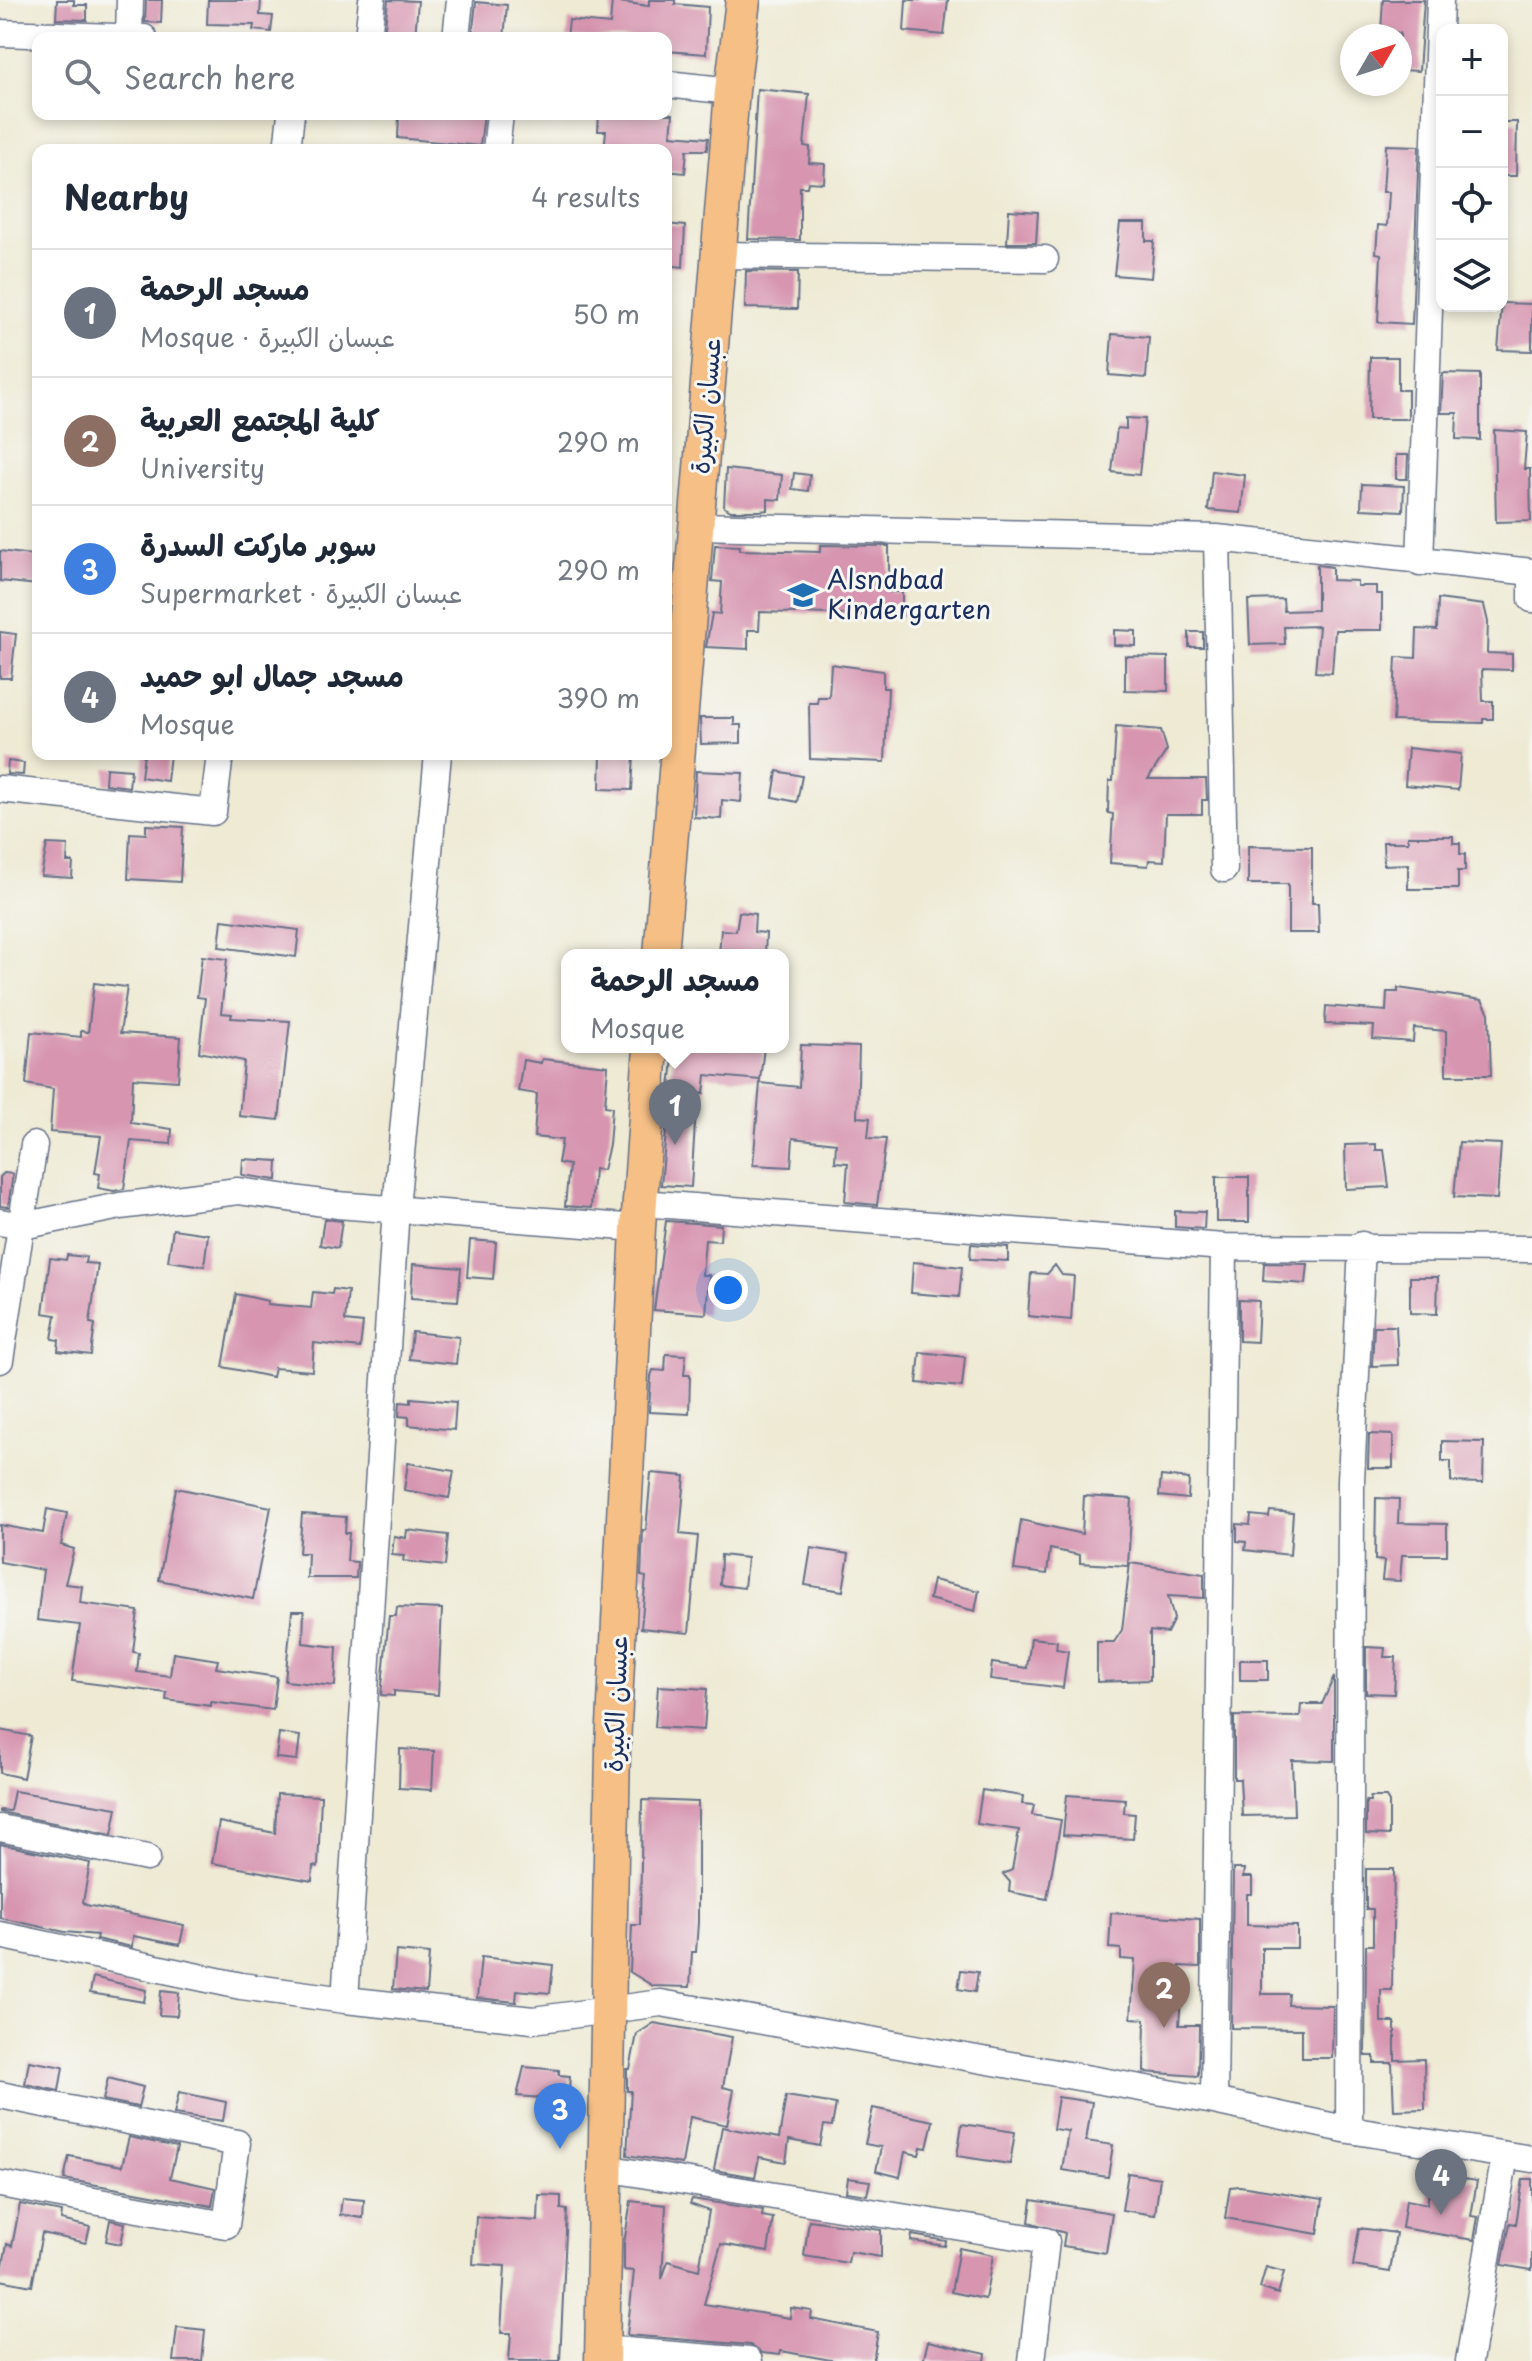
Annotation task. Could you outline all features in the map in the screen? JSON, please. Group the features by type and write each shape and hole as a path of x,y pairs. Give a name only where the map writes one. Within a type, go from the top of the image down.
{"main road":[{"name":"عبسان الكبيرة","path":"661,949 732,91 743,0"},
{"name":"عبسان الكبيرة","path":"602,2355 613,1746 639,1216 651,1053"}],"street":[{"path":"130,0 136,32"},
{"path":"369,32 372,0"},
{"path":"457,32 460,0"},
{"path":"1420,563 1440,0"},
{"path":"0,33 32,34"},
{"path":"672,85 732,91"},
{"path":"288,144 290,120"},
{"path":"497,144 499,120"},
{"path":"719,255 1045,259"},
{"path":"695,526 1217,538 1420,563 1532,572 1532,599"},
{"path":"1217,538 1224,869"},
{"path":"0,789 213,812 219,760"},
{"path":"345,2000 396,1208 437,760"},
{"path":"0,1360 11,1224 34,1145"},
{"path":"11,1224 238,1191 337,1205 639,1216 1224,1247 1362,1245 1532,1249"},
{"path":"1349,2130 1351,1480 1362,1245"},
{"path":"1214,2101 1224,1247"},
{"path":"0,1828 147,1858"},
{"path":"0,1935 241,1986 533,2020 661,2003 1214,2101 1349,2130 1532,2159"},
{"path":"0,2095 237,2143 226,2225 0,2184"},
{"path":"1469,2361 1505,2156"},
{"path":"605,2168 1046,2241 1032,2361"},
{"path":"602,2355 749,2361"}],"building":[{"path":"57,0 74,0 74,5 87,5 87,20 56,19"},
{"path":"146,0 162,0 161,23 145,22"},
{"path":"208,0 261,0 260,15 273,16 271,32 253,30 254,25 207,24"},
{"path":"388,0 418,1 415,32 384,32"},
{"path":"649,0 675,0 675,4 708,7 706,54 672,51 672,32 568,32 569,20 610,24 612,1 649,6"},
{"path":"906,0 948,0 944,35 904,31"},
{"path":"1383,0 1424,0 1419,71 1412,71 1412,24 1381,24"},
{"path":"476,2 507,5 505,32 473,32"},
{"path":"757,89 809,94 804,146 810,147 809,163 825,164 824,183 808,182 807,187 800,187 800,240 748,239"},
{"path":"673,114 671,135 708,138 707,150 687,150 685,173 672,172 672,144 605,144 606,131 598,131 599,120 672,120"},
{"path":"399,120 483,120 480,144 398,138"},
{"path":"1508,122 1517,122 1516,176 1508,176"},
{"path":"1386,145 1419,146 1412,324 1378,322 1381,254 1376,253 1378,225 1387,226 1389,192 1383,192"},
{"path":"1009,210 1038,212 1036,243 1007,243"},
{"path":"1120,223 1146,223 1146,241 1154,241 1151,278 1114,275"},
{"path":"672,225 685,226 683,267 672,266"},
{"path":"746,271 798,272 797,309 745,308"},
{"path":"1508,303 1532,304 1532,351 1498,350 1501,312 1508,312"},
{"path":"1112,334 1149,337 1146,378 1109,375"},
{"path":"1370,357 1398,357 1398,390 1408,390 1408,419 1369,419"},
{"path":"1443,373 1480,374 1480,440 1456,439 1457,413 1441,413"},
{"path":"1126,418 1145,419 1139,475 1112,472 1117,428 1126,429"},
{"path":"1494,430 1527,432 1524,469 1530,469 1531,521 1496,522"},
{"path":"1396,455 1408,455 1407,479 1396,479"},
{"path":"726,469 782,475 780,500 768,499 768,510 760,511 731,511 724,507"},
{"path":"1212,471 1245,475 1241,513 1208,510"},
{"path":"794,473 810,475 808,491 792,489"},
{"path":"1362,484 1404,486 1403,511 1361,509"},
{"path":"715,545 740,546 739,550 820,552 820,545 889,546 889,592 902,592 902,616 760,612 759,630 748,630 748,649 706,647 712,613 720,614 722,582 712,581"},
{"path":"0,551 32,555 32,584 0,581"},
{"path":"1317,565 1332,567 1332,580 1357,581 1357,586 1376,586 1376,594 1382,594 1382,630 1335,630 1332,673 1315,672 1319,626 1284,627 1285,644 1250,645 1248,600 1283,599 1284,611 1317,610"},
{"path":"1438,599 1484,605 1488,622 1487,653 1512,654 1512,670 1482,669 1483,701 1493,701 1493,719 1483,719 1483,723 1393,721 1396,657 1416,658 1417,629 1437,630"},
{"path":"1114,630 1136,631 1136,646 1114,645"},
{"path":"0,632 16,634 11,678 0,678"},
{"path":"1189,632 1203,632 1203,647 1189,647"},
{"path":"1125,656 1168,657 1168,691 1125,690"},
{"path":"831,664 883,671 883,688 888,688 885,762 810,759 809,703 817,703 818,697 829,697"},
{"path":"700,718 734,718 734,725 741,725 741,743 701,744"},
{"path":"1116,726 1161,730 1167,750 1148,779 1206,779 1207,800 1202,800 1202,814 1166,814 1164,861 1149,860 1148,866 1110,863 1113,814 1108,813 1109,781 1113,781"},
{"path":"1408,748 1461,754 1458,790 1405,785"},
{"path":"143,760 169,760 167,781 141,777"},
{"path":"601,760 634,760 632,790 600,789"},
{"path":"8,761 24,763 23,775 7,774"},
{"path":"106,768 131,770 129,787 105,784"},
{"path":"696,771 743,773 741,802 722,800 721,819 694,817"},
{"path":"777,771 802,776 797,802 773,797"},
{"path":"146,825 183,827 180,882 128,879 130,833 146,834"},
{"path":"1408,836 1453,836 1453,843 1460,843 1460,854 1465,854 1465,871 1458,871 1458,889 1408,889 1408,864 1384,865 1383,842 1408,842"},
{"path":"47,844 68,845 67,862 73,862 72,878 41,876"},
{"path":"1248,846 1312,847 1312,903 1318,903 1319,933 1288,933 1288,884 1248,884"},
{"path":"739,912 755,914 754,932 766,933 765,949 719,949 721,930 736,931"},
{"path":"222,920 299,930 296,957 219,947"},
{"path":"202,956 227,959 221,1013 232,1014 231,1018 290,1021 279,1120 239,1116 244,1061 199,1052 205,998 197,997"},
{"path":"94,983 127,987 120,1033 181,1037 178,1081 133,1078 131,1123 172,1129 171,1144 131,1141 124,1189 114,1191 98,1188 100,1174 95,1173 101,1136 50,1132 53,1089 26,1084 31,1032 81,1037 81,1031 88,1032"},
{"path":"1398,988 1482,1000 1489,1013 1491,1075 1446,1075 1446,1031 1414,1028 1413,1042 1373,1039 1374,1026 1325,1024 1326,1006 1386,1011 1387,992 1398,992"},
{"path":"801,1045 859,1047 857,1117 870,1118 868,1138 886,1139 877,1205 845,1202 848,1163 835,1162 836,1143 793,1138 791,1167 753,1165 760,1083 799,1087"},
{"path":"673,1053 763,1053 760,1080 706,1075 704,1094 697,1093 691,1187 661,1185"},
{"path":"542,1059 608,1066 605,1106 612,1107 609,1145 603,1170 594,1169 591,1208 565,1206 569,1165 558,1163 562,1140 534,1137 537,1094 518,1091 523,1060 541,1063"},
{"path":"1459,1142 1501,1144 1497,1199 1454,1197"},
{"path":"1376,1144 1376,1150 1384,1150 1389,1187 1346,1189 1345,1145"},
{"path":"243,1159 278,1161 277,1180 242,1175"},
{"path":"4,1173 13,1174 8,1207 0,1206 0,1177"},
{"path":"1216,1177 1249,1177 1249,1222 1216,1222"},
{"path":"1175,1211 1205,1212 1204,1229 1175,1227"},
{"path":"324,1219 342,1221 338,1248 320,1245"},
{"path":"666,1221 721,1225 720,1241 705,1240 702,1275 709,1275 706,1314 654,1310"},
{"path":"173,1229 208,1234 204,1266 168,1261"},
{"path":"470,1240 496,1242 493,1279 467,1277"},
{"path":"971,1244 1008,1247 1008,1261 970,1259"},
{"path":"67,1255 86,1257 85,1263 98,1264 90,1323 95,1324 91,1355 58,1351 59,1340 52,1339 56,1315 43,1313 50,1258 66,1260"},
{"path":"913,1262 962,1267 959,1297 911,1293"},
{"path":"1264,1263 1308,1264 1306,1284 1263,1281"},
{"path":"413,1264 461,1268 458,1301 411,1298"},
{"path":"1055,1265 1062,1275 1074,1276 1071,1320 1028,1316 1031,1273 1047,1274"},
{"path":"1410,1277 1438,1277 1437,1314 1410,1313"},
{"path":"333,1289 348,1291 345,1321 363,1323 360,1348 314,1343 312,1371 274,1368 272,1377 223,1367 236,1294 268,1301 267,1304 311,1308 313,1292 332,1294"},
{"path":"1239,1300 1259,1301 1257,1342 1239,1341"},
{"path":"1374,1326 1396,1326 1398,1365 1372,1366"},
{"path":"412,1332 459,1337 456,1364 409,1359"},
{"path":"920,1352 965,1357 962,1387 917,1383"},
{"path":"666,1354 686,1355 684,1375 690,1375 689,1414 649,1412 651,1376 653,1370 665,1371"},
{"path":"411,1398 456,1402 454,1430 409,1425 409,1417 399,1416 400,1402 411,1403"},
{"path":"1369,1434 1393,1435 1393,1468 1368,1468"},
{"path":"1442,1441 1484,1442 1483,1483 1451,1482 1451,1461 1442,1461"},
{"path":"408,1463 454,1471 449,1498 404,1490"},
{"path":"651,1473 685,1476 680,1534 698,1536 689,1633 641,1628 646,1577 641,1576 643,1530 646,1530"},
{"path":"1161,1476 1189,1479 1188,1499 1159,1496"},
{"path":"176,1488 271,1507 253,1599 159,1580"},
{"path":"1084,1496 1132,1499 1128,1566 1080,1563 1080,1555 1050,1549 1047,1574 1014,1570 1021,1520 1082,1534"},
{"path":"1376,1498 1399,1499 1398,1523 1447,1524 1447,1555 1402,1555 1400,1581 1382,1580 1384,1561 1375,1560"},
{"path":"47,1509 67,1513 61,1545 74,1549 65,1584 82,1586 80,1603 138,1611 133,1652 139,1653 137,1672 170,1676 173,1653 218,1660 216,1668 277,1677 273,1710 166,1700 167,1693 72,1681 80,1625 37,1620 43,1570 0,1562 0,1525 43,1533"},
{"path":"1270,1511 1293,1513 1290,1555 1245,1550 1246,1542 1237,1541 1237,1524 1250,1525 1251,1515 1269,1517"},
{"path":"302,1514 346,1517 345,1533 349,1533 347,1561 357,1562 356,1578 307,1578 308,1553 299,1553"},
{"path":"407,1530 448,1535 445,1566 403,1561 404,1556 392,1555 394,1536 406,1538"},
{"path":"811,1548 849,1554 843,1591 805,1585"},
{"path":"721,1555 747,1558 744,1588 720,1585"},
{"path":"1130,1563 1204,1574 1204,1598 1168,1596 1174,1619 1167,1633 1150,1631 1150,1680 1097,1682 1097,1642 1114,1642 1122,1630"},
{"path":"933,1580 979,1591 975,1611 929,1599"},
{"path":"397,1607 442,1609 438,1695 394,1691 394,1696 381,1695 389,1616 396,1616"},
{"path":"292,1611 304,1611 303,1643 337,1647 335,1686 285,1681"},
{"path":"1031,1638 1057,1641 1056,1649 1068,1651 1063,1688 990,1679 992,1663 1027,1668"},
{"path":"1366,1647 1385,1648 1384,1657 1396,1657 1394,1694 1366,1693"},
{"path":"1240,1660 1268,1660 1268,1680 1240,1680"},
{"path":"1334,1677 1334,1761 1292,1760 1294,1815 1242,1816 1240,1779 1234,1779 1234,1716 1300,1717 1301,1704 1322,1704"},
{"path":"658,1686 707,1689 704,1730 655,1727"},
{"path":"0,1730 31,1736 23,1778 0,1773"},
{"path":"279,1733 300,1736 297,1760 276,1758"},
{"path":"400,1749 434,1751 432,1790 399,1788"},
{"path":"982,1790 1023,1796 1022,1804 1034,1805 1032,1815 1061,1820 1047,1899 1009,1892 1010,1882 1003,1874 1012,1870 1019,1830 977,1824"},
{"path":"14,1791 117,1808 112,1835 0,1812 10,1811"},
{"path":"277,1794 321,1796 318,1867 313,1866 312,1881 212,1863 219,1822 275,1833"},
{"path":"1067,1795 1125,1799 1124,1813 1135,1814 1133,1839 1063,1835"},
{"path":"1370,1797 1386,1797 1389,1802 1389,1835 1366,1834 1366,1801 1370,1801"},
{"path":"642,1800 698,1802 698,1922 690,1987 653,1986 630,1972 632,1925 640,1925"},
{"path":"0,1844 90,1863 83,1902 86,1905 184,1925 180,1945 133,1936 132,1947 96,1939 97,1935 65,1932 0,1918"},
{"path":"1233,1869 1244,1869 1243,1877 1252,1877 1252,1894 1247,1894 1247,1925 1297,1926 1297,1948 1262,1948 1262,1994 1289,1994 1288,2005 1333,2006 1332,2058 1302,2058 1302,2029 1231,2028"},
{"path":"1366,1869 1394,1869 1392,1990 1381,1990 1381,2022 1395,2022 1395,2060 1424,2059 1425,2109 1394,2110 1392,2063 1374,2063 1374,2056 1365,2056 1366,1945 1373,1945 1373,1909 1366,1909"},
{"path":"1111,1913 1200,1919 1200,1967 1180,1966 1177,1996 1181,1997 1179,2025 1199,2025 1198,2076 1144,2072 1145,2019 1131,2018 1135,1960 1121,1959 1121,1949 1109,1948"},
{"path":"396,1951 429,1954 426,1992 393,1989"},
{"path":"481,1957 553,1965 550,1993 517,1990 516,2002 477,1998"},
{"path":"961,1970 978,1972 975,1992 958,1989"},
{"path":"93,1977 146,1990 144,2002 90,1993"},
{"path":"161,1991 179,1993 177,2016 159,2015"},
{"path":"654,2023 732,2037 723,2087 734,2090 727,2125 690,2117 682,2164 627,2155 631,2091 627,2091 627,2069 630,2069 637,2034"},
{"path":"29,2061 63,2067 59,2091 25,2084"},
{"path":"524,2067 559,2070 559,2075 570,2076 568,2100 517,2096"},
{"path":"108,2078 143,2087 138,2107 103,2100"},
{"path":"179,2092 226,2102 223,2121 174,2114"},
{"path":"786,2096 836,2104 832,2126 824,2125 820,2146 789,2140 786,2162 759,2157 755,2177 714,2170 722,2127 779,2138"},
{"path":"1058,2097 1092,2102 1086,2141 1113,2145 1108,2177 1062,2170 1068,2131 1053,2129"},
{"path":"873,2108 933,2121 927,2148 921,2147 919,2155 905,2152 900,2177 876,2171 881,2147 865,2144"},
{"path":"962,2124 1015,2132 1010,2164 957,2156"},
{"path":"129,2137 177,2147 170,2178 215,2188 212,2206 64,2179 69,2156 122,2166"},
{"path":"1128,2173 1160,2178 1155,2215 1122,2210"},
{"path":"1432,2174 1477,2181 1471,2216 1478,2217 1474,2240 1402,2228 1406,2200 1427,2204"},
{"path":"848,2178 870,2181 867,2195 846,2192"},
{"path":"1523,2179 1532,2179 1532,2270 1502,2265 1510,2223 1516,2224"},
{"path":"1230,2187 1323,2199 1318,2234 1225,2218"},
{"path":"539,2195 561,2196 561,2209 567,2210 560,2361 509,2361 511,2333 501,2333 505,2266 473,2264 476,2217 538,2221"},
{"path":"342,2198 364,2200 363,2218 340,2215"},
{"path":"692,2199 763,2210 762,2216 773,2218 768,2252 721,2244 704,2304 790,2318 791,2308 812,2311 811,2319 878,2332 873,2361 836,2361 781,2351 780,2355 762,2353 750,2345 627,2335 634,2271 624,2270 624,2243 631,2201 666,2205 662,2279 668,2261 699,2270 709,2211 690,2204"},
{"path":"1032,2200 1112,2213 1106,2253 1063,2246 1065,2233 1029,2222"},
{"path":"20,2204 62,2212 61,2220 90,2227 86,2243 42,2233 32,2286 0,2280 7,2244 12,2246"},
{"path":"110,2220 125,2223 121,2244 106,2241"},
{"path":"809,2220 881,2230 881,2257 850,2252 848,2263 804,2256"},
{"path":"1359,2228 1396,2233 1390,2272 1353,2266"},
{"path":"912,2235 946,2241 945,2246 911,2241"},
{"path":"959,2248 993,2255 985,2299 951,2292"},
{"path":"1266,2267 1284,2272 1278,2294 1260,2288"},
{"path":"177,2327 205,2330 202,2361 173,2361"},
{"path":"928,2341 986,2354 985,2361 923,2361"}],"place":[{"name":"Alsndbad Kindergarten","path":"803,595"},
{"name":"مسجد الرحمة","path":"675,1145"},
{"name":"كلية المجتمع العربية","path":"1164,2028"},
{"name":"سوبر ماركت السدرة","path":"560,2149"},
{"name":"مسجد جمال ابو حميد","path":"1441,2215"}]}
